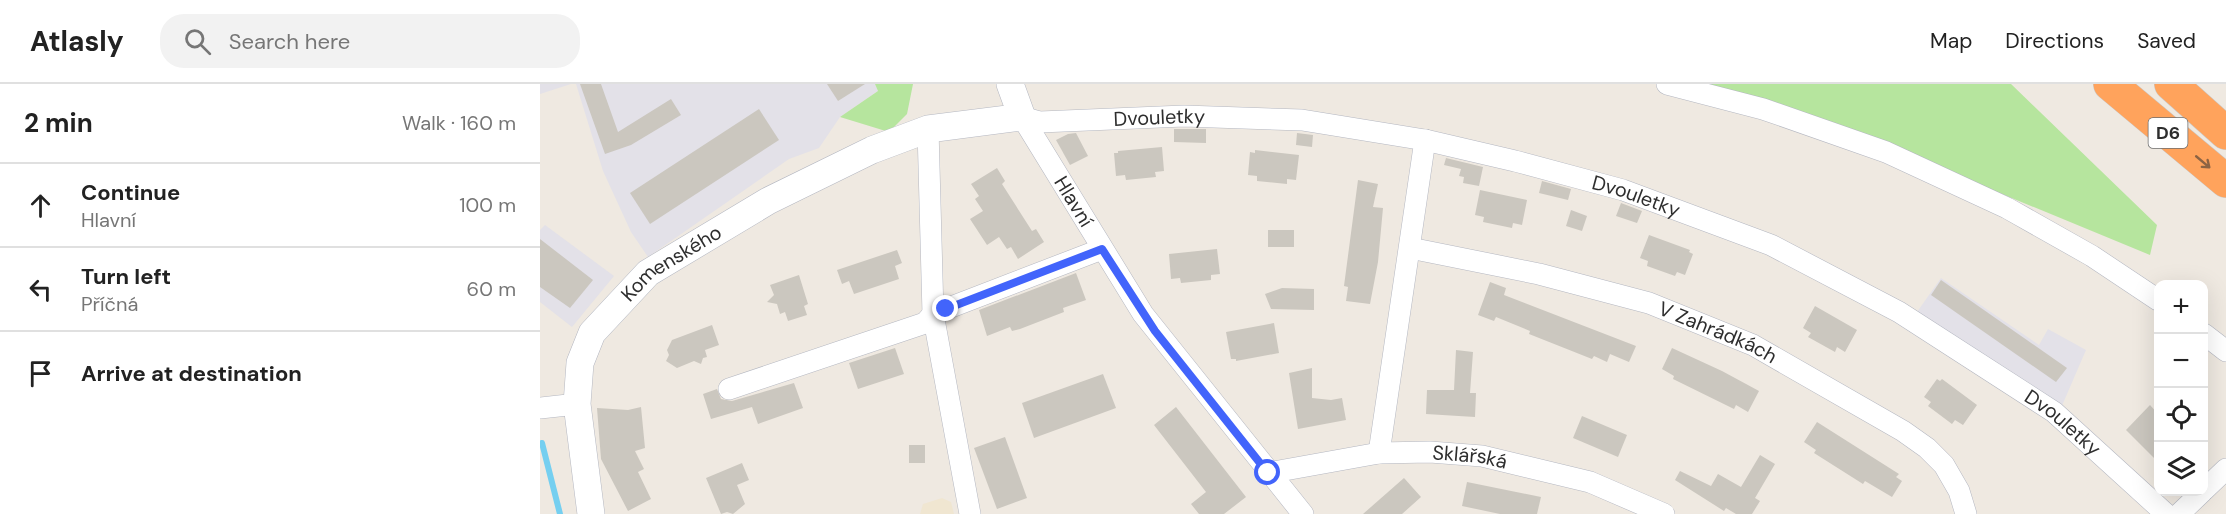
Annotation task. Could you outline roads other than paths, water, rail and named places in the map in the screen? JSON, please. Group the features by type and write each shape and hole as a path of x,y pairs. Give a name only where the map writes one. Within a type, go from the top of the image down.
{"highway":[{"name":"D6","path":"2110,84 2226,181"},
{"name":"D6","path":"2171,84 2226,133"}],"street":[{"path":"1010,84 1022,117"},
{"path":"1667,84 1763,109 1886,152 2007,208 2092,256 2154,297"},
{"name":"Dvouletky","path":"1022,117 1040,122 1185,116 1302,120 1425,140 1623,190 1771,245 1899,312 2054,412 2166,514"},
{"name":"Komenského","path":"591,514 577,404 580,363 592,333 648,273 768,201 872,150 928,129 1022,117"},
{"name":"Hlavní","path":"1022,117 1155,331 1303,514"},
{"path":"928,129 933,314 970,514"},
{"path":"1379,453 1425,140"},
{"name":"V Zahrádkách","path":"1410,248 1539,274 1649,303 1753,345 1903,431 1927,448 1944,465 1959,491 1966,514"},
{"path":"729,389 925,323 933,314 1102,249"},
{"path":"2208,337 2226,351"},
{"path":"540,408 577,404"},
{"name":"Sklářská","path":"1268,473 1379,453 1430,452 1470,455 1536,468 1590,482 1664,514"},
{"path":"2208,486 2226,469"},
{"path":"2179,514 2198,496"}],"waterway":[{"path":"542,443 560,514"}]}
